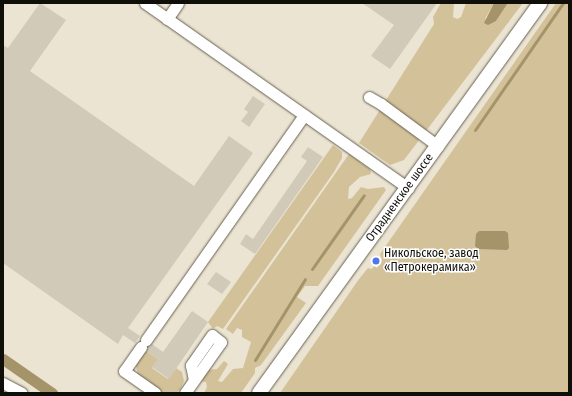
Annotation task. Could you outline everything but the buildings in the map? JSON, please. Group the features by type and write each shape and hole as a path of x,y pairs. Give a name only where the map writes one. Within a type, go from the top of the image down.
{"main road":[{"name":"Отрадненское шоссе","path":"259,393 540,3"}],"lane":[{"path":"145,3 408,188"},
{"path":"167,19 178,3"},
{"path":"369,98 381,104 438,146"},
{"path":"155,393 124,371 304,115"},
{"path":"185,393 194,380"},
{"path":"3,383 22,393"}],"shaded area":[{"path":"441,3 454,3 453,17 457,19 461,17 466,3 494,3 485,19 492,22 496,21 508,3 523,3 404,160 390,165 359,143 434,24 433,17"},
{"path":"494,3 508,3 496,21 488,25 484,23"},
{"path":"556,3 569,3 569,393 280,393 359,279 368,268 372,269 374,266 377,268 382,260 380,254"},
{"path":"333,145 342,152 342,158 334,172 223,329 217,326 213,329 208,322"},
{"path":"349,154 370,169 371,174 360,177 349,187 348,199 352,198 361,187 368,189 384,187 386,190 318,286 305,286 297,297 306,303 261,365 255,368 255,373 241,393 204,393 207,387 206,382 199,381 207,370 217,369 224,361 228,364 218,381 222,382 233,369 243,368 251,342 242,337 242,330 237,328 233,334 226,329"},
{"path":"479,231 505,231 508,233 509,248 507,250 478,249 475,246 476,234"},
{"path":"143,349 158,359 152,368 168,379 176,368 182,372 184,381 180,390 176,393 162,393 138,375 135,362"}],"waterway":[{"path":"475,130 563,3"},
{"path":"312,269 364,195"},
{"path":"255,360 305,279"},
{"path":"3,359 52,393"}],"place":[{"name":"Никольское, завод «Петрокерамика»","path":"376,261"}]}
